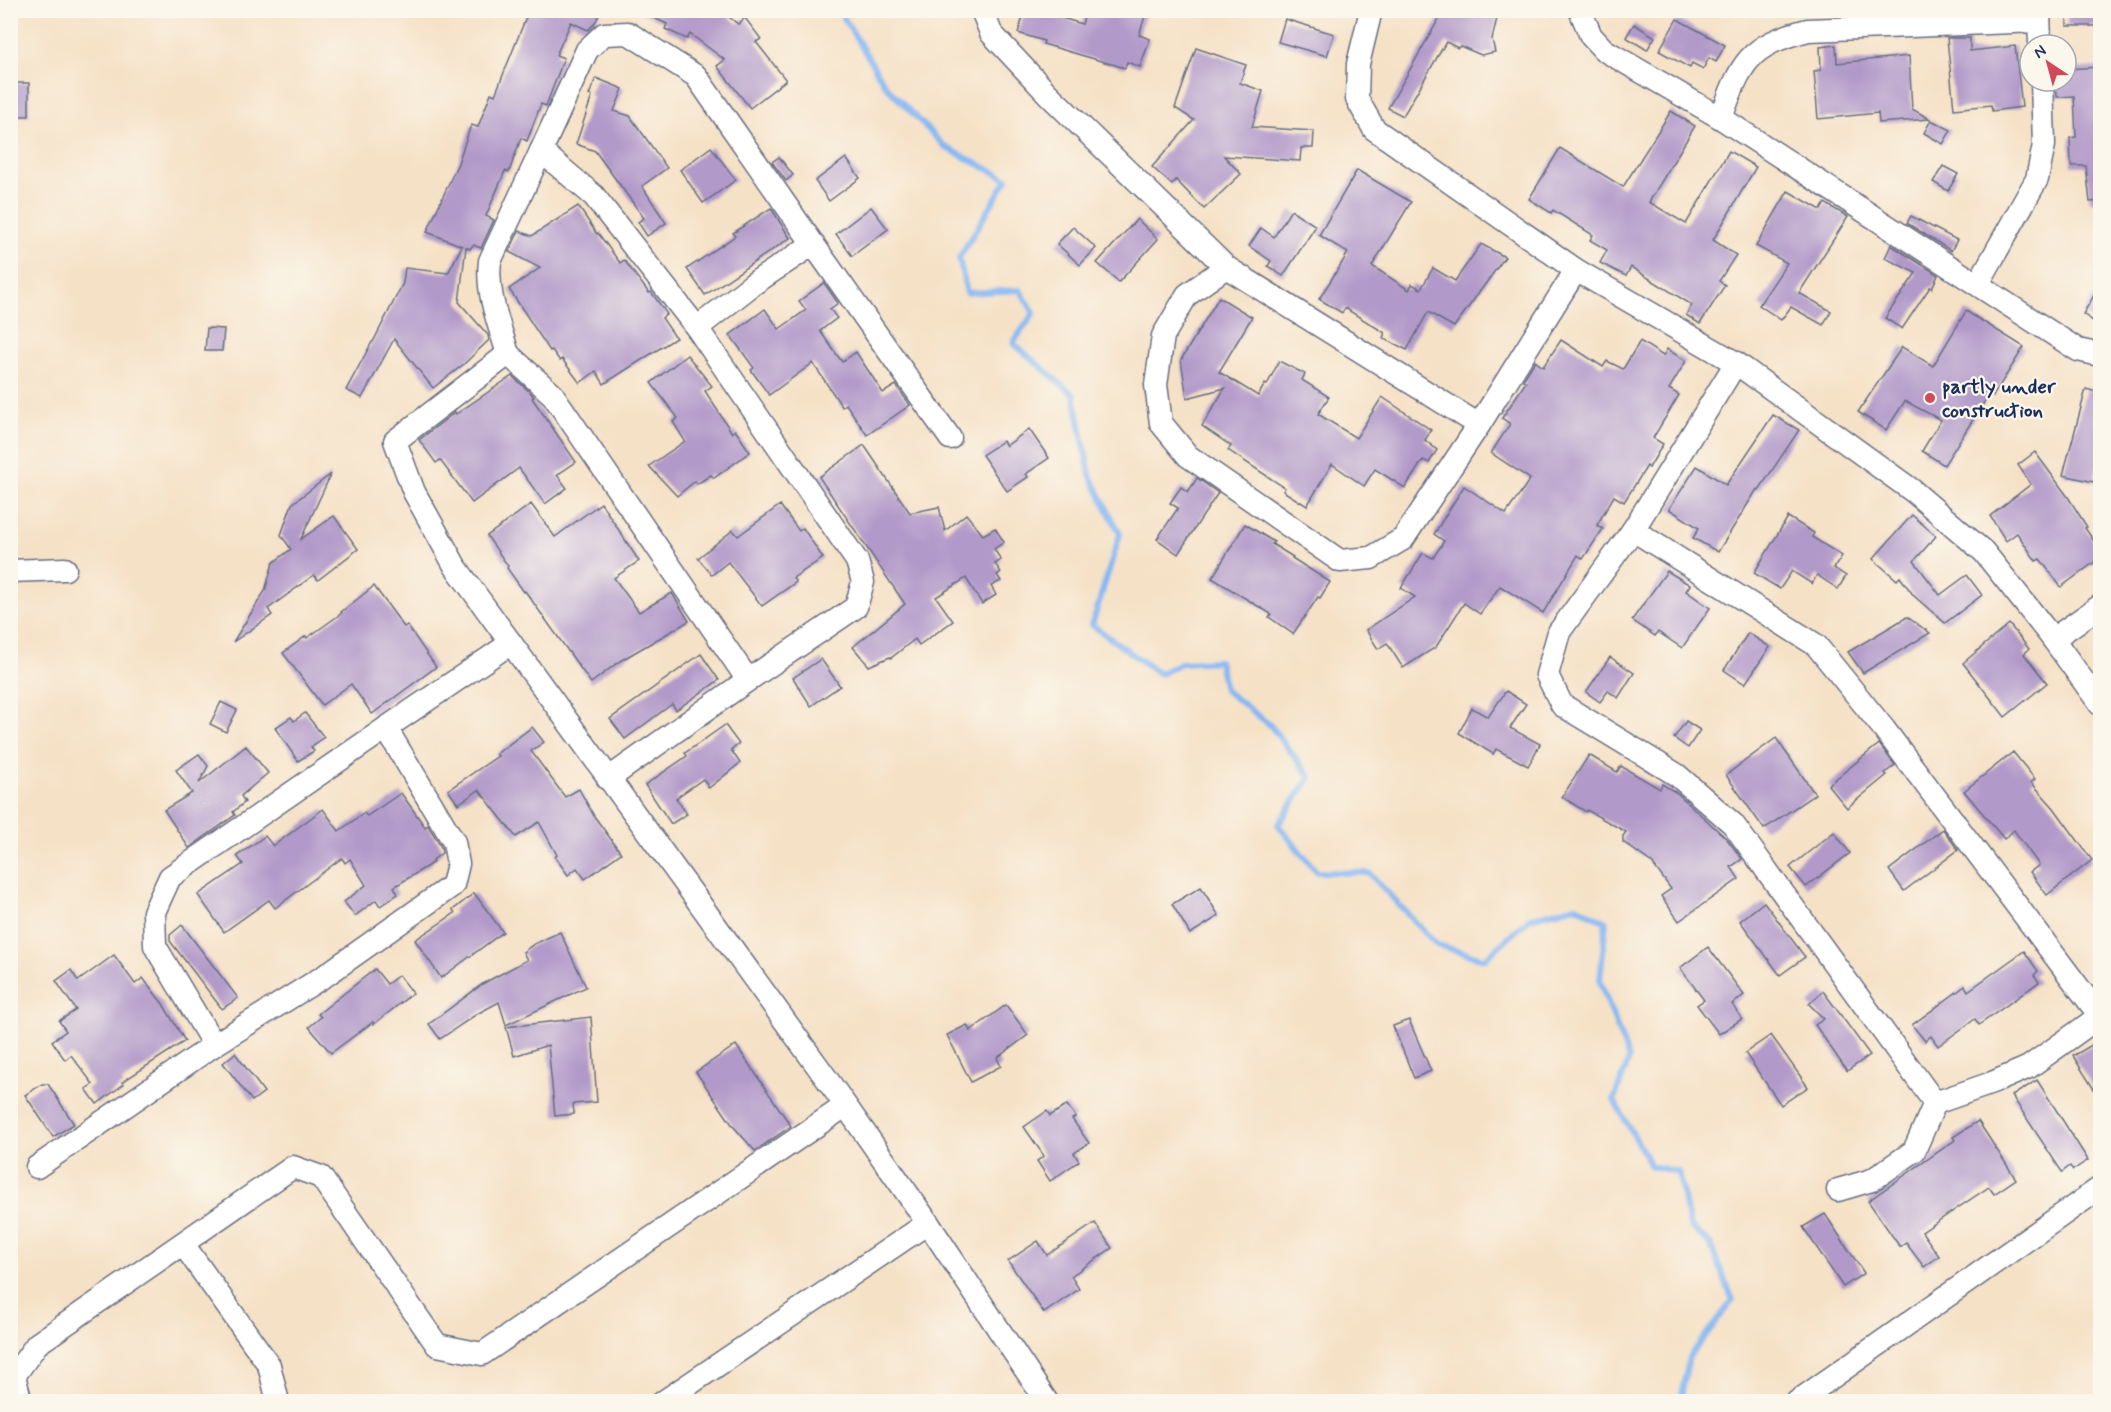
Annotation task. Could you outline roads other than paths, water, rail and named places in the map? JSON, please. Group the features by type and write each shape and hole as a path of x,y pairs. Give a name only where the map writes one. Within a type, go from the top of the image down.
{"street":[{"path":"982,10 991,33 1048,94 1226,267 1479,425"},
{"path":"1371,10 1358,64 1357,99 1374,129 1576,270 1736,363 1913,491 1984,552 2053,639 2100,704"},
{"path":"1580,10 1591,36 1604,50 1721,118 2078,350 2100,355"},
{"path":"1721,118 1736,77 1748,58 1762,46 1783,36 1808,30 2039,16 2040,33"},
{"path":"748,680 553,395 508,354 491,295 488,278 490,261 587,50 604,34 628,33 696,76 950,438"},
{"path":"1978,284 2037,179 2044,145 2042,93"},
{"path":"541,151 594,196 697,328 856,561 863,582 856,607 608,779"},
{"path":"697,328 753,284 813,244"},
{"path":"1226,267 1187,296 1163,336 1156,385 1161,423 1188,456 1340,561 1371,558 1403,539 1479,425 1576,270"},
{"path":"508,354 395,441 414,492 456,566 928,1223 1047,1401"},
{"path":"1736,363 1633,530 1559,632 1547,675 1562,705 1677,775 1734,824 1935,1103"},
{"path":"1633,530 1816,645 1884,729 2100,1016 2029,1067 1935,1103 1914,1151 1872,1180 1838,1190"},
{"path":"10,571 65,569"},
{"path":"2053,639 2100,606"},
{"path":"214,1045 155,946 154,912 170,877 511,643"},
{"path":"37,1167 214,1045 326,975 453,885 458,864 454,842 386,728"},
{"path":"21,1401 14,1376 37,1344 293,1167 321,1177 437,1345 482,1354 845,1106"},
{"path":"1797,1401 2100,1188"},
{"path":"663,1401 928,1223"},
{"path":"183,1244 269,1365 278,1401"}],"waterway":[{"path":"839,10 885,85 945,147 1007,179 959,258 967,293 1020,290 1034,313 1013,343 1074,395 1090,475 1120,534 1092,625 1160,674 1181,663 1219,661 1225,690 1270,725 1310,777 1278,825 1317,872 1369,873 1437,945 1485,959 1530,918 1576,906 1606,922 1600,981 1629,1059 1614,1100 1651,1166 1678,1172 1690,1226 1710,1244 1733,1300 1689,1357 1680,1402"}],"place":[{"name":"partly under construction","path":"1930,398"}]}
